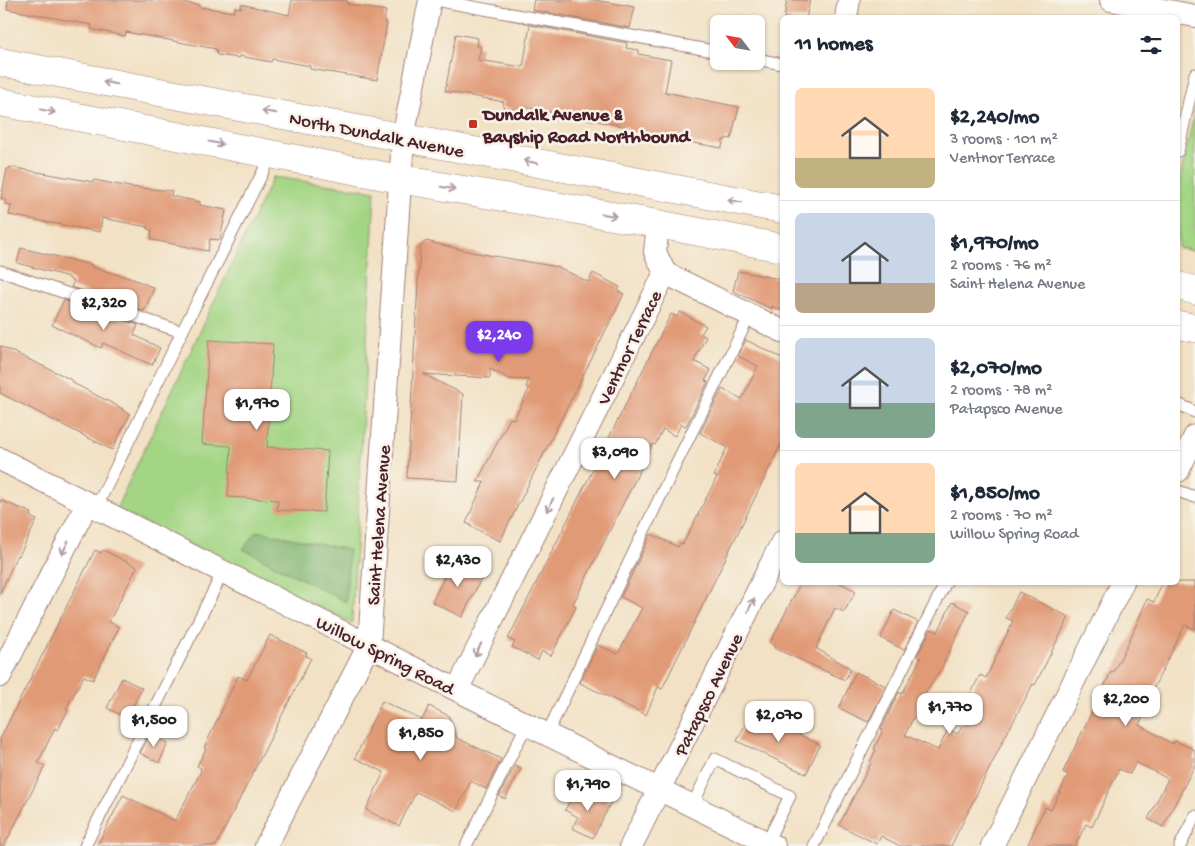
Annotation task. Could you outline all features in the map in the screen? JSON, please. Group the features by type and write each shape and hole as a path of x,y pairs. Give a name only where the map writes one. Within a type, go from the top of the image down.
{"main road":[{"name":"North Dundalk Avenue","path":"0,62 294,116 780,210"},
{"path":"0,102 400,179 658,224 780,248"},
{"path":"1180,286 1195,290"},
{"path":"1180,324 1195,328"}],"street":[{"name":"Saint Helena Avenue","path":"266,846 369,644 403,138 430,0"},
{"path":"847,15 850,0"},
{"path":"1111,0 1138,2 1195,16"},
{"path":"658,224 655,252 665,273 780,330"},
{"name":"Ventnor Terrace","path":"457,690 665,273"},
{"path":"1180,468 1195,436"},
{"name":"Willow Spring Road","path":"0,459 457,690 770,844"},
{"path":"0,676 92,506"},
{"name":"Patapsco Avenue","path":"631,846 780,546"},
{"path":"992,846 1121,585"}],"lane":[{"path":"435,0 710,50"},
{"path":"765,61 780,64"},
{"path":"1180,134 1195,74"},
{"path":"92,506 272,154"},
{"path":"0,271 182,332"},
{"path":"466,846 537,729 668,481 750,315"},
{"path":"1180,405 1195,412"},
{"path":"1180,492 1195,497"},
{"path":"85,846 223,572"},
{"path":"814,846 944,585"},
{"path":"692,806 715,759 790,796 770,844"},
{"path":"1180,846 1195,816"}],"green space":[{"path":"1195,109 1195,251 1180,248 1180,180"},
{"path":"273,177 375,191 352,623 116,509"},
{"path":"257,531 349,550 346,602 243,549"}],"building":[{"path":"8,0 186,0 186,3 199,5 199,7 234,12 235,7 241,8 241,4 289,15 292,0 347,0 347,4 386,11 384,22 387,23 377,80 310,69 310,66 272,59 271,62 239,56 239,58 217,55 216,49 126,32 125,36 91,29 92,25 7,9"},
{"path":"534,0 595,0 635,7 630,28 532,10"},
{"path":"787,0 810,0 807,15 784,15"},
{"path":"530,25 627,43 626,48 639,50 638,54 671,60 665,92 739,107 731,139 726,138 726,140 723,140 722,148 627,131 628,127 524,107 524,111 503,107 504,102 445,91 456,34 478,38 477,46 481,47 478,60 523,67"},
{"path":"10,167 93,182 94,180 130,187 172,191 171,196 200,202 200,205 226,210 220,240 210,239 208,251 153,240 151,239 152,230 147,229 148,227 102,218 100,232 9,215 11,205 5,204 5,199 1,199 7,169"},
{"path":"426,241 471,252 558,267 588,282 593,273 620,287 618,291 624,294 500,541 466,523 484,482 477,482 510,418 514,419 529,389 526,387 529,380 510,379 490,369 490,378 423,374 463,394 458,481 407,478 420,247"},
{"path":"21,248 92,265 92,267 136,280 154,288 144,311 71,287 74,281 69,279 69,277 17,263"},
{"path":"738,271 779,279 780,310 772,306 772,309 733,291"},
{"path":"64,300 138,325 134,335 160,348 152,365 103,343 101,348 52,325"},
{"path":"680,312 706,326 701,334 706,337 694,361 711,370 705,381 708,382 686,426 681,424 675,436 663,429 655,445 653,444 573,604 576,607 551,656 542,651 538,660 512,647 515,642 508,639 671,314 677,317"},
{"path":"209,340 273,344 267,447 328,451 324,512 277,510 278,500 228,497 231,446 202,444"},
{"path":"746,340 780,357 780,446 662,689 658,687 646,715 580,683 598,645 618,654 642,608 621,597 651,534 678,547 680,543 683,544 717,477 714,476 727,447 700,433 722,389 742,399 758,366 738,356"},
{"path":"0,346 62,375 130,414 112,450 0,393"},
{"path":"0,500 32,513 30,517 37,520 19,556 17,555 0,594"},
{"path":"95,550 101,553 103,550 137,567 109,622 119,627 93,680 84,676 66,709 68,710 58,730 55,728 38,763 45,766 4,846 0,846 0,739"},
{"path":"453,560 483,575 462,617 432,602"},
{"path":"1180,582 1195,582 1195,629 1185,625 1151,693 1147,703 1149,704 1139,725 1173,744 1175,741 1195,750 1195,765 1163,827 1148,819 1168,779 1136,762 1130,774 1119,769 1092,827 1086,824 1075,846 1027,846 1045,807 1051,810 1068,775 1063,772 1111,672 1113,673 1131,637 1147,599 1154,602 1162,585 1180,585"},
{"path":"799,585 844,585 856,591 844,612 835,608 816,648 851,669 845,680 774,648 776,646 770,643"},
{"path":"1019,592 1069,617 1035,685 1033,684 1003,741 951,846 900,846 881,836 877,844 839,825 871,763 876,750 874,749 883,730 881,729 899,692 902,694 921,658 917,656 931,629 938,632 952,602 969,611 942,667 925,694 905,735 938,750 948,729 958,734 976,698 970,695 980,675 986,678 1013,621 1006,618"},
{"path":"894,610 918,622 904,650 881,638"},
{"path":"270,635 307,653 306,656 311,658 216,846 97,846 123,795 175,821 200,773 201,768 197,766 206,749 204,748 238,676 247,680"},
{"path":"856,672 886,686 868,722 839,708"},
{"path":"122,678 142,688 127,718 107,708"},
{"path":"382,701 422,720 429,706 449,716 457,738 501,759 486,789 471,781 456,811 416,792 399,826 366,810 384,772 355,758"},
{"path":"752,711 820,745 806,774 737,741"},
{"path":"150,734 168,743 159,763 140,753"},
{"path":"515,766 521,769 505,799 499,796"},
{"path":"575,791 589,798 592,792 611,802 593,838 572,828 578,817 565,810"}],"place":[{"name":"Dundalk Avenue & Bayship Road Northbound","path":"473,124"}]}
